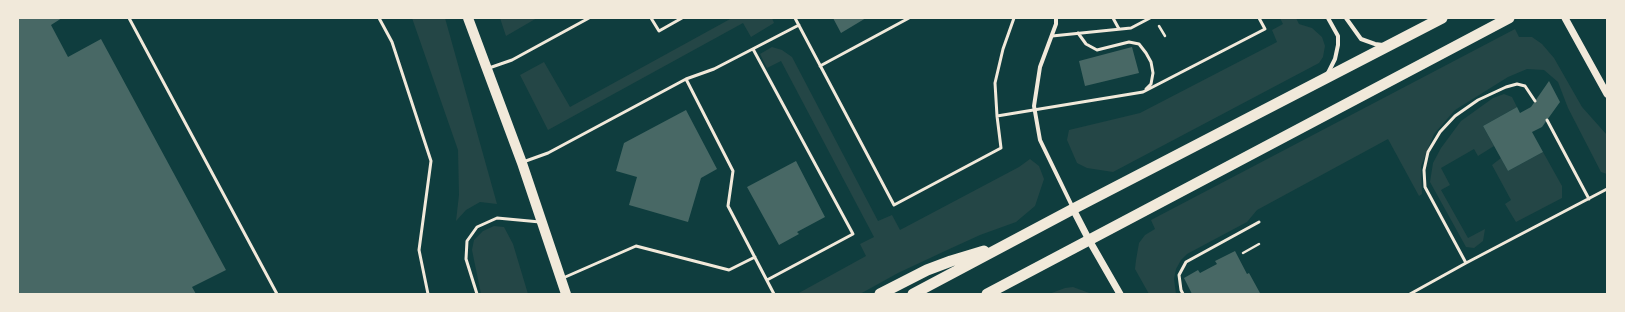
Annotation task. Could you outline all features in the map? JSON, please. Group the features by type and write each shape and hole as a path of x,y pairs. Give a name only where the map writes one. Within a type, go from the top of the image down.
{"highway":[{"path":"913,294 1326,77 1442,18"},
{"path":"987,294 1509,18"},
{"path":"880,294 927,270 951,261 1006,245"}],"main road":[{"path":"468,18 522,163 566,294"}],"street":[{"path":"1056,18 1056,24 1040,66 1034,106 1040,140 1089,240 1120,294"},
{"path":"1326,77 1335,59 1338,45 1338,36 1328,18"},
{"path":"1346,18 1361,39 1375,44 1390,45"},
{"path":"1566,18 1607,94"}],"lane":[{"path":"129,18 277,294"},
{"path":"379,18 392,42 431,161 419,250 428,294"},
{"path":"487,69 512,60 589,18"},
{"path":"651,18 658,31 682,18"},
{"path":"795,18 894,205 1001,148 997,116 996,82 1003,49 1014,18"},
{"path":"820,66 909,18"},
{"path":"1113,18 1119,29"},
{"path":"1052,36 1131,28 1150,18"},
{"path":"997,116 1035,111 1143,92 1265,29 1259,18"},
{"path":"522,163 548,153 686,79 714,69 799,25"},
{"path":"1078,33 1086,44 1097,50 1129,42 1139,44 1151,62 1153,74 1151,84 1143,92"},
{"path":"753,49 853,234 767,280"},
{"path":"686,79 733,171 728,206 774,294"},
{"path":"1466,263 1425,187 1424,170 1428,152 1440,132 1455,116 1478,100 1506,87 1517,84 1526,86 1535,100"},
{"path":"1547,120 1589,199"},
{"path":"1410,294 1607,189"},
{"path":"478,294 466,259 467,241 477,227 497,218 542,222"},
{"path":"1183,294 1181,290 1180,275 1186,262 1259,222"},
{"path":"561,279 636,246 729,270 755,257"}],"path":[{"path":"1159,26 1165,36"},
{"path":"1244,253 1259,244"}],"shaded area":[{"path":"412,18 445,18 497,204 480,202 466,210 456,221 459,195 458,150"},
{"path":"500,18 537,18 506,36"},
{"path":"732,18 772,18 774,23 751,37 743,23 548,130 520,75 544,62 570,107"},
{"path":"1280,18 1296,18 1299,24 1312,28 1322,37 1325,46 1323,57 1319,63 1113,172 1087,168 1077,163 1067,140 1069,130 1140,113 1277,42 1272,30 1283,24"},
{"path":"1515,29 1519,37 1532,37 1542,44 1554,58 1582,107 1607,135 1607,174 1601,172 1568,108 1558,82 1544,70 1527,69 1508,77 1455,110 1434,134 1421,166 1422,194 1419,196 1388,139 1257,210 1247,222 1187,254 1181,260 1176,269 1174,279 1176,294 1149,294 1135,269 1139,243 1145,235 1155,229 1151,220"},
{"path":"772,47 782,50 792,57 878,221 892,215 900,230 1019,167 1030,159 1039,166 1044,179 1035,206 1016,222 980,235 945,251 898,273 860,294 797,294 866,256 860,244 874,237 781,61 767,68 760,54"},
{"path":"1504,94 1512,97 1517,107 1483,126 1494,146 1478,156 1474,149 1441,168 1450,185 1441,190 1468,238 1485,229 1483,241 1474,248 1466,247 1430,182 1433,163 1441,148 1461,121 1493,98"},
{"path":"1543,152 1562,186 1562,198 1516,222 1505,204 1511,200 1492,165 1501,158 1508,171"},
{"path":"494,226 504,227 513,244 528,294 481,294 472,250 474,240 483,231"},
{"path":"1073,287 1092,294 1049,294 1065,288"}],"building":[{"path":"18,18 62,18 51,25 68,57 101,39 226,270 192,287 196,294 18,294"},
{"path":"833,18 866,18 841,33"},
{"path":"1132,47 1139,73 1085,86 1079,61"},
{"path":"1549,81 1560,102 1542,127 1532,132 1543,152 1508,171 1483,126 1517,107 1520,113 1531,107"},
{"path":"686,110 717,169 701,178 688,222 629,205 637,177 616,171 624,143"},
{"path":"796,161 825,217 797,232 799,234 779,245 747,187"},
{"path":"1235,251 1247,274 1249,273 1260,293 1192,294 1184,278 1198,270 1200,273 1217,264 1215,261"}]}
